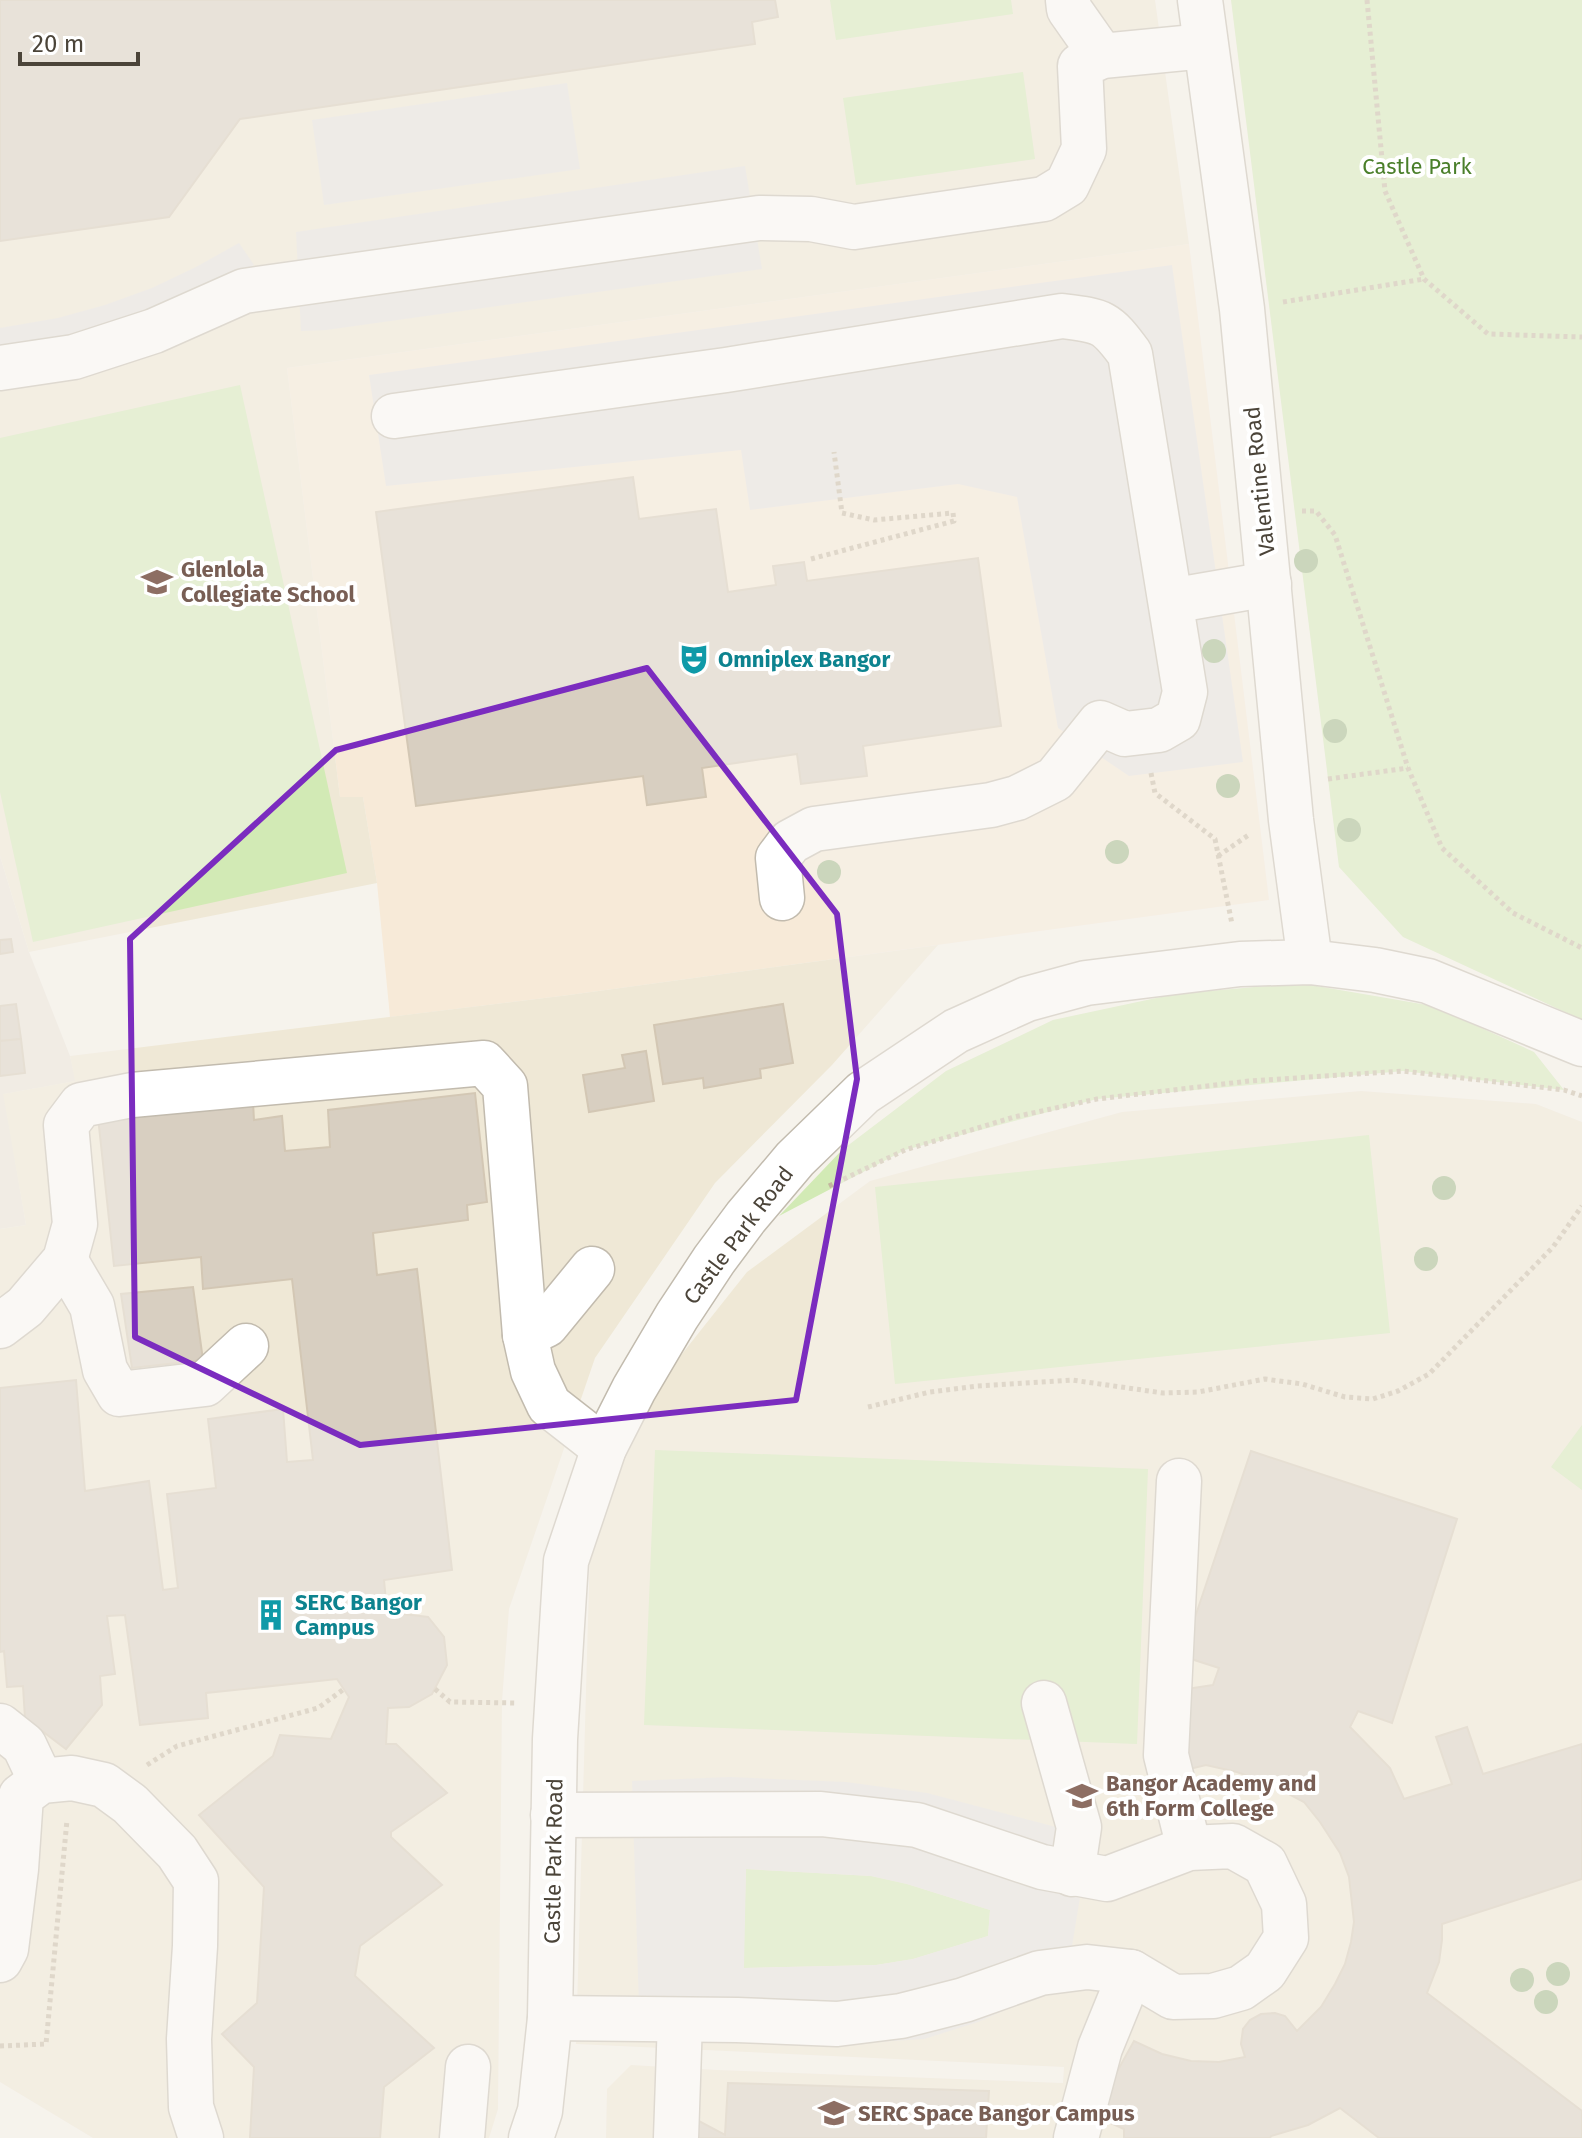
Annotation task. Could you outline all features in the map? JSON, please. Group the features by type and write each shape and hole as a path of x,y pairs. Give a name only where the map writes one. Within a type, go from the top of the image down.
{"street":[{"path":"1068,0 1069,9 1102,56"},
{"name":"Valentine Road","path":"1200,0 1242,309 1287,784 1310,962"},
{"path":"0,368 74,357 154,331 244,291 759,218 811,219 854,227 1044,199 1067,185 1084,149 1080,66 1102,56 1205,46"},
{"path":"394,416 726,370 1062,316 1095,320 1114,332 1130,354 1171,601 1185,692 1178,719 1159,730 1125,734 1100,723 1055,779 1017,798 991,805 814,829 790,842 778,858 782,898"},
{"path":"1171,601 1269,584"},
{"name":"Castle Park Road","path":"531,2138 540,2111 550,2018 553,1815 566,1561 604,1448 634,1389 714,1260 795,1159 863,1093 956,1031 1027,999 1086,983 1240,964 1310,962 1375,970 1428,981 1582,1044"},
{"path":"0,1326 25,1307 65,1260 75,1224 66,1125 81,1105 132,1095 484,1063 505,1086 525,1335 533,1371 549,1405 604,1448"},
{"path":"65,1260 92,1306 105,1370 119,1394 205,1384 246,1346"},
{"path":"525,1335 546,1325 592,1269"},
{"path":"1179,1481 1166,1755 1189,1848"},
{"path":"1044,1703 1079,1827 1072,1874"},
{"path":"0,1726 24,1745 41,1781"},
{"path":"0,1960 6,1949 21,1796 41,1781 72,1778 104,1785 130,1804 177,1852 196,1881 189,2039 191,2107 201,2138"},
{"path":"550,2018 837,2024 901,2016 964,2000 1040,1973 1087,1967 1131,1972 1173,1997 1213,1996 1241,1988 1265,1971 1286,1938 1284,1904 1265,1864 1233,1846 1189,1848 1107,1879 1042,1867 917,1825 821,1814 553,1815"},
{"path":"1076,2138 1100,2048 1131,1972"},
{"path":"676,2138 680,2020"},
{"path":"462,2138 468,2067"}],"path":[{"path":"1367,0 1385,191 1424,279 1488,334 1582,337"},
{"path":"1242,309 1424,279"},
{"path":"811,559 954,521 953,513 874,520 842,513 834,452"},
{"path":"1261,511 1316,511 1335,535 1408,768 1442,848 1513,913 1582,948"},
{"path":"1143,732 1155,793 1215,839 1240,964"},
{"path":"1287,784 1408,768"},
{"path":"818,1192 905,1150 1014,1117 1097,1099 1249,1081 1403,1071 1564,1090 1582,1096"},
{"path":"868,1407 930,1392 1072,1380 1163,1393 1198,1392 1265,1379 1302,1384 1345,1397 1373,1399 1398,1391 1429,1374 1553,1247 1582,1206"},
{"path":"435,1689 450,1702 557,1704"}],"highlighted area":[{"path":"647,668 837,914 857,1079 796,1400 360,1445 135,1337 130,939 336,750"}],"shaded area":[{"name":"Glenlola Collegiate School","path":"0,0 1155,0 1189,244 287,368 340,797 363,797 377,883 29,952 0,856"},
{"path":"567,83 580,169 324,205 312,120"},
{"path":"745,166 762,269 301,331 296,232"},
{"path":"239,243 254,265 207,289 111,327 0,353 0,328 58,318 105,305 152,288"},
{"path":"1189,244 1269,900 390,1017 377,883 363,797 340,797 287,368"},
{"path":"1172,265 1243,762 1129,776 1058,728 1017,497 958,484 750,510 741,450 386,486 369,375"},
{"path":"0,856 29,952 70,1056 76,1081 4,1094 26,1225 0,1229"},
{"path":"938,945 832,1065 715,1183 595,1358 509,1609 502,1701 498,2109 489,2138 93,2138 0,2082 0,1229 26,1225 3,1094 75,1081 70,1056 569,995"},
{"name":"Bangor Academy and 6th Form College","path":"1361,1091 1536,1104 1582,1122 1582,2138 606,2138 607,2089 631,2065 1063,2083 1064,2067 576,2044 590,1549 647,1398 747,1272 870,1181 1122,1112"},
{"path":"730,1777 846,1782 927,1793 1090,1836 1065,1989 1034,1997 978,2022 924,2039 845,2044 640,2040 632,1781","holes":["746,1869 871,1876 990,1910 988,1936 913,1959 876,1965 744,1968"]}],"green space":[{"path":"830,0 1011,0 1013,14 836,40"},
{"name":"Castle Park","path":"1231,0 1582,0 1582,1020 1403,937 1339,867"},
{"path":"1023,72 1035,159 856,185 843,98"},
{"path":"240,385 347,873 33,942 0,792 0,438"},
{"path":"1299,983 1433,1006 1534,1052 1564,1090 1403,1071 1097,1099 905,1150 779,1216 842,1150 946,1071 1053,1020 1175,994"},
{"path":"1369,1135 1390,1333 895,1384 875,1187"},
{"path":"1582,1425 1582,1490 1551,1467"},
{"path":"655,1450 1148,1469 1137,1744 644,1725"},
{"path":"746,1869 871,1876 907,1884 990,1910 988,1936 913,1959 876,1965 743,1968"}],"building":[{"path":"0,0 775,0 778,17 752,22 755,44 240,119 169,217 0,241"},
{"name":"Omniplex Bangor","path":"633,477 639,519 716,509 728,592 776,585 773,566 804,562 807,581 978,558 1001,726 863,746 867,776 801,784 797,754 702,768 706,797 647,805 643,776 416,806 376,512"},
{"path":"11,939 13,952 0,954 0,940"},
{"path":"16,1004 21,1039 0,1041 0,1006"},
{"path":"783,1004 793,1063 760,1069 761,1078 704,1088 703,1078 663,1084 654,1025"},
{"path":"21,1039 25,1073 0,1076 0,1041"},
{"path":"646,1051 654,1101 589,1112 583,1075 625,1068 622,1055"},
{"name":"SERC Bangor Campus","path":"475,1093 487,1202 467,1205 468,1220 373,1233 377,1275 417,1269 452,1570 384,1580 387,1612 428,1617 444,1637 447,1665 432,1694 409,1707 388,1708 386,1744 396,1744 447,1793 391,1832 391,1837 442,1885 360,1946 355,1976 434,2048 384,2087 380,2138 250,2138 254,2067 222,2034 257,2003 264,1887 199,1815 273,1756 280,1735 331,1739 349,1697 337,1679 206,1693 208,1718 140,1725 125,1615 107,1616 115,1674 100,1676 102,1705 66,1749 25,1718 23,1686 7,1687 4,1651 0,1652 0,1388 76,1380 85,1491 149,1481 163,1590 178,1588 167,1494 216,1488 208,1419 283,1409 287,1462 313,1460 292,1279 203,1289 201,1257 114,1266 98,1117 253,1102 254,1120 282,1116 285,1151 330,1147 328,1110"},
{"path":"193,1287 203,1360 132,1368 121,1294"},
{"path":"1251,1451 1457,1519 1392,1723 1358,1711 1350,1727 1390,1768 1404,1799 1452,1784 1436,1737 1467,1727 1483,1774 1582,1744 1582,1879 1442,1924 1439,1962 1427,1993 1582,2111 1582,2138 1379,2138 1340,2108 1308,2125 1270,2138 1124,2138 1124,2129 1093,2115 1134,2041 1162,2054 1191,2061 1219,2062 1245,2057 1241,2044 1243,2029 1250,2020 1261,2014 1285,2016 1297,2031 1321,2007 1335,1984 1351,1942 1354,1922 1349,1877 1340,1853 1304,1802 1270,1784 1237,1772 1206,1765 1185,1770 1173,1691 1213,1685 1219,1668 1182,1656"},
{"name":"SERC Space Bangor Campus","path":"728,2083 989,2091 986,2138 692,2138 684,2113 725,2135"}],"place":[{"name":"Glenlola Collegiate School","path":"157,582"},
{"name":"Omniplex Bangor","path":"694,659"},
{"name":"SERC Bangor Campus","path":"271,1615"},
{"name":"Bangor Academy and 6th Form College","path":"1082,1796"},
{"name":"SERC Space Bangor Campus","path":"834,2113"}]}
